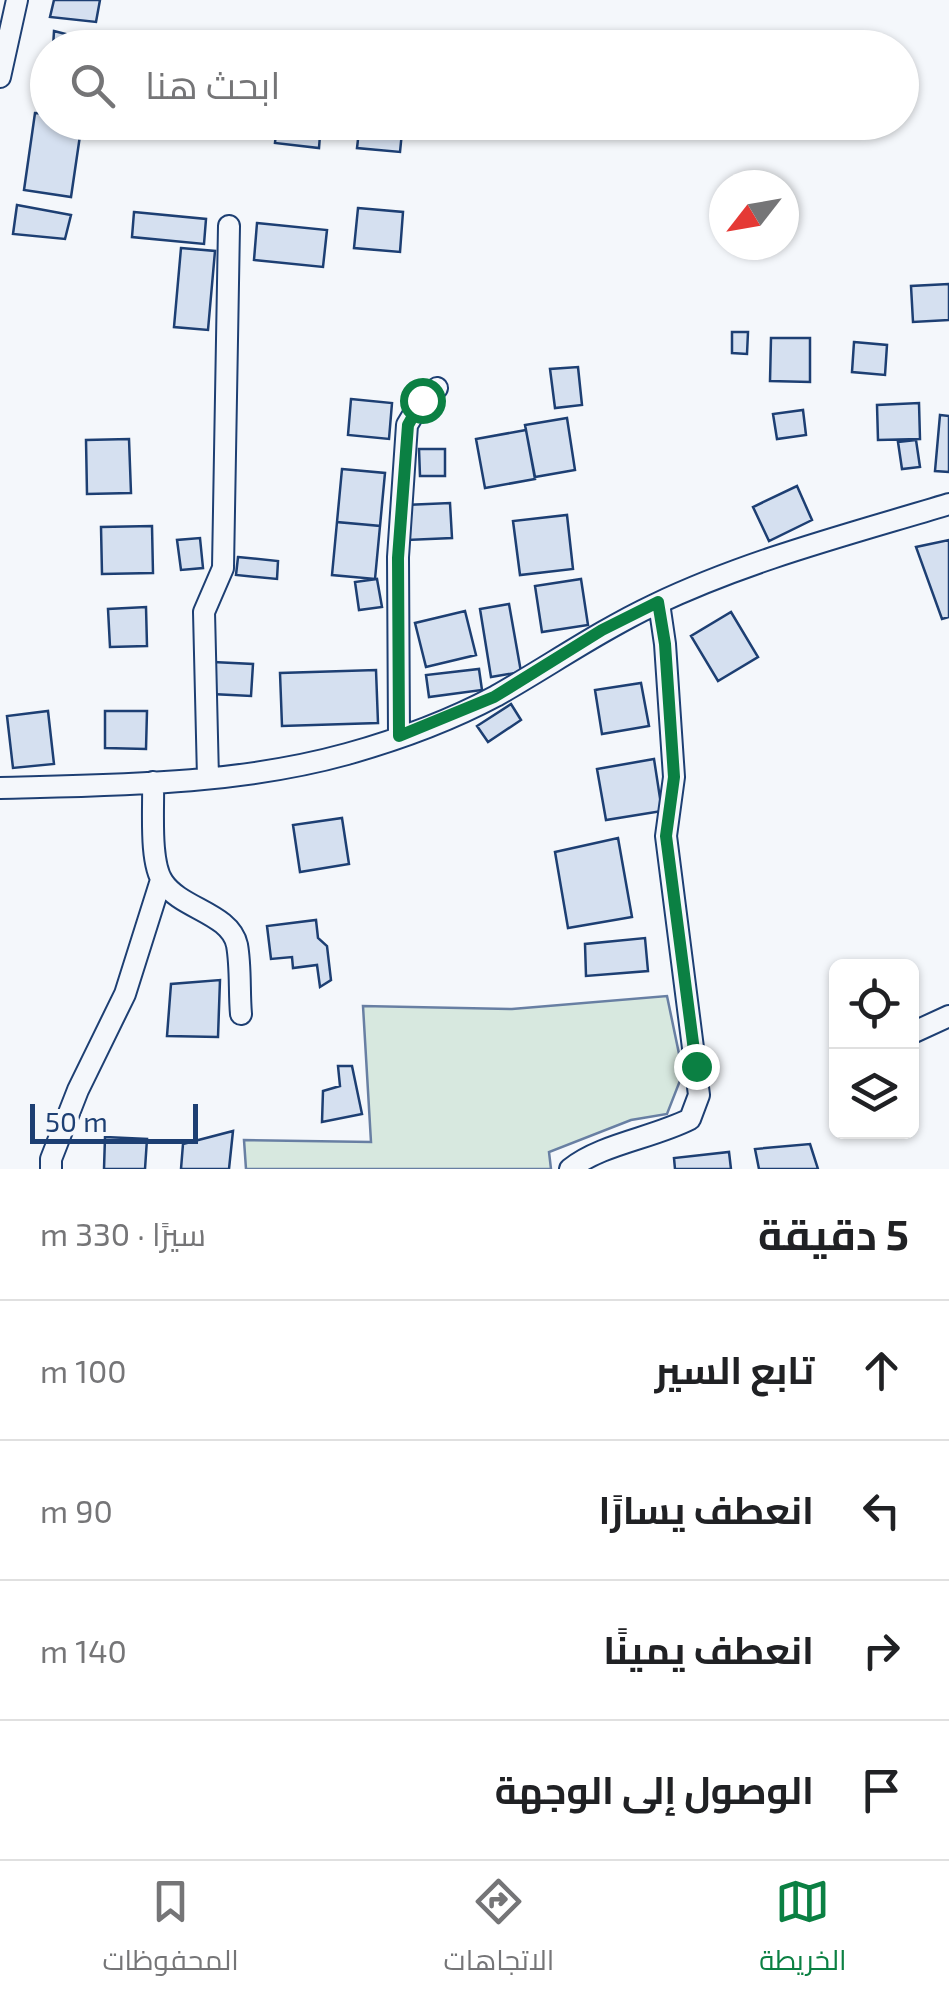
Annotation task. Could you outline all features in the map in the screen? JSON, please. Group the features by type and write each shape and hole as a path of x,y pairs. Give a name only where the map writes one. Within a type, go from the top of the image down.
{"street":[{"path":"0,77 17,0"},
{"path":"208,778 204,612 223,568 229,226"},
{"path":"399,736 398,558 408,425 422,400 437,388"},
{"path":"0,788 208,778 268,772 349,754 494,697 602,630 658,602 786,553 949,504"},
{"path":"570,1169 583,1158 663,1133 690,1120 699,1095 666,836 674,777 665,644 658,602"},
{"path":"52,1169 52,1158 78,1090 124,994 161,880 152,782"},
{"path":"161,880 198,911 221,920 233,933 240,1014"},
{"path":"919,1030 949,1016"}],"shaded area":[{"path":"667,996 683,1073 667,1114 631,1120 549,1152 551,1169 246,1169 244,1140 371,1142 363,1006 512,1009"}],"building":[{"path":"54,0 100,0 96,22 50,17"},
{"path":"31,140 79,140 71,197 24,190"},
{"path":"275,140 320,140 319,148 275,143"},
{"path":"358,140 401,140 400,152 357,148"},
{"path":"17,205 71,215 65,239 13,234"},
{"path":"358,208 403,212 400,252 354,248"},
{"path":"134,212 206,219 204,244 132,237"},
{"path":"257,223 327,230 323,267 254,260"},
{"path":"181,248 215,251 208,330 174,327"},
{"path":"949,284 949,320 913,322 911,286"},
{"path":"732,332 748,332 747,354 732,353"},
{"path":"771,338 810,338 810,382 770,381"},
{"path":"854,342 887,345 885,375 852,372"},
{"path":"578,367 582,405 555,408 550,369"},
{"path":"351,399 392,403 389,439 348,435"},
{"path":"919,403 920,439 878,440 877,405"},
{"path":"803,410 806,435 777,439 773,414"},
{"path":"940,415 949,416 949,472 935,471"},
{"path":"567,418 575,470 535,477 525,425"},
{"path":"526,430 535,479 485,488 476,439"},
{"path":"129,439 131,493 87,494 86,440"},
{"path":"916,440 920,467 902,469 898,442"},
{"path":"419,449 445,449 445,476 420,476"},
{"path":"342,469 385,473 380,526 337,522"},
{"path":"797,486 812,520 769,541 753,507"},
{"path":"450,503 452,538 407,540 405,505"},
{"path":"567,515 573,569 520,575 513,521"},
{"path":"337,522 380,526 375,579 332,575"},
{"path":"152,526 153,573 102,574 101,527"},
{"path":"200,538 203,568 181,570 177,540"},
{"path":"949,540 949,617 942,619 916,547"},
{"path":"238,557 278,561 277,579 236,575"},
{"path":"377,579 382,607 359,610 355,582"},
{"path":"581,579 588,625 542,632 535,586"},
{"path":"509,604 521,672 491,677 480,609"},
{"path":"146,607 147,646 110,647 108,609"},
{"path":"465,611 476,655 426,667 415,623"},
{"path":"731,612 758,657 718,681 691,636"},
{"path":"213,662 253,664 251,696 212,694"},
{"path":"479,669 482,690 429,697 426,675"},
{"path":"376,670 378,723 282,726 280,673"},
{"path":"641,683 649,726 602,734 595,690"},
{"path":"511,704 521,720 488,742 477,726"},
{"path":"48,711 54,764 13,768 7,716"},
{"path":"105,711 147,711 146,749 105,748"},
{"path":"654,759 662,811 606,820 597,769"},
{"path":"342,818 349,864 300,872 293,825"},
{"path":"618,838 632,917 568,928 555,852"},
{"path":"316,920 318,938 327,946 331,980 320,987 317,965 293,968 292,957 271,959 267,926"},
{"path":"645,938 648,971 586,976 585,944"},
{"path":"220,980 218,1037 167,1036 171,984"},
{"path":"338,1066 352,1066 362,1114 322,1122 323,1091 340,1086"},
{"path":"233,1131 229,1169 181,1169 183,1144"},
{"path":"105,1137 147,1139 145,1169 104,1169"},
{"path":"810,1144 818,1169 759,1169 755,1149"},
{"path":"729,1152 731,1169 675,1169 674,1158"}],"route":[{"path":"422,400 408,425 398,558 399,736 494,697 602,630 658,602 665,644 674,777 666,836 696,1066"}]}
